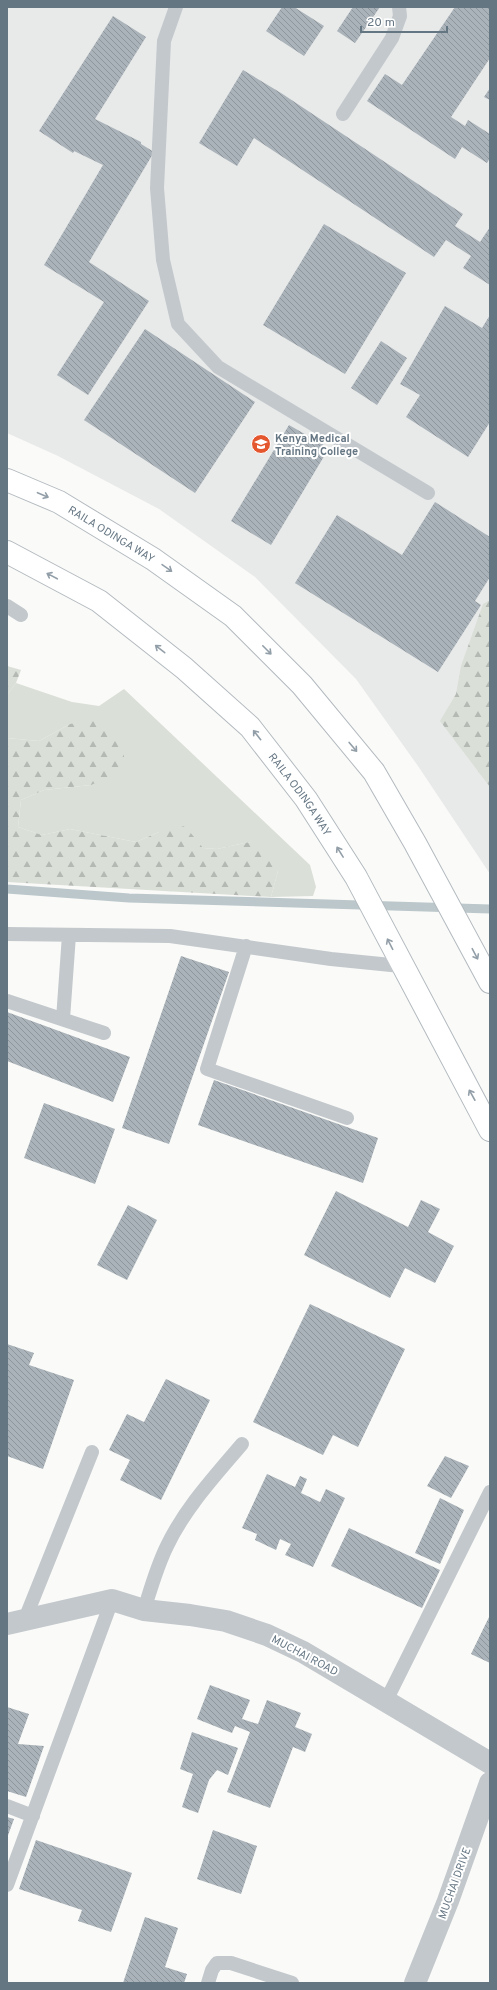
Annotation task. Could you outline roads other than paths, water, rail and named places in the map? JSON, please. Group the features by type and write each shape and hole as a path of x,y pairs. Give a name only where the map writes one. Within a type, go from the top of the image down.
{"main road":[{"name":"RAILA ODINGA WAY","path":"7,480 59,502 153,559 233,616 302,684 374,772 440,889 490,982"},
{"name":"RAILA ODINGA WAY","path":"7,552 99,601 184,668 250,727 306,799 360,886 401,966 490,1130"}],"street":[{"name":"MUCHAI ROAD","path":"16,1621 112,1600 144,1610 190,1615 226,1622 267,1635 303,1652 490,1762"},
{"name":"MUCHAI DRIVE","path":"415,1983 448,1901 490,1783"}],"lane":[{"path":"176,7 164,41 157,188 163,260 178,324 218,367 428,493"},
{"path":"343,114 392,38 400,16 399,7"},
{"path":"7,606 21,615"},
{"path":"7,934 170,936 331,959 401,966"},
{"path":"62,1019 69,935"},
{"path":"246,946 207,1069 347,1118"},
{"path":"7,1001 104,1033"},
{"path":"144,1610 156,1569 167,1544 187,1512 242,1444"},
{"path":"16,1621 92,1452"},
{"path":"386,1701 490,1492"},
{"path":"7,1885 112,1600"},
{"path":"7,1806 33,1816"},
{"path":"208,1983 212,1970 217,1963 231,1963 292,1983"}],"waterway":[{"path":"7,889 129,898 490,909"}],"place":[{"name":"Kenya Medical Training College","path":"261,444"}]}
